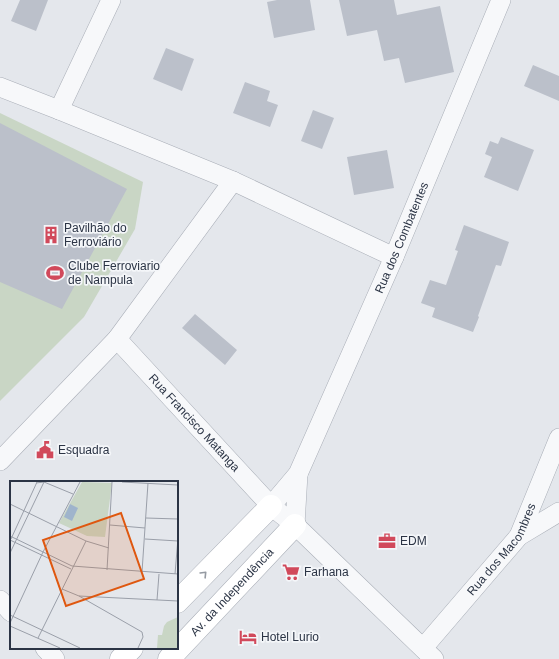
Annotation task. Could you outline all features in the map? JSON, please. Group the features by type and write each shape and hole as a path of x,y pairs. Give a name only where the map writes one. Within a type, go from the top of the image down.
{"main road":[{"path":"178,601 271,506"},
{"name":"Av. da Independência","path":"169,659 295,525"},
{"path":"121,659 131,649"}],"street":[{"path":"59,110 111,0"},
{"name":"Rua dos Combatentes","path":"298,474 394,258 501,0"},
{"path":"0,87 233,181 394,258"},
{"path":"0,461 118,339 233,181"},
{"name":"Rua Francisco Matanga","path":"118,339 271,506"},
{"name":"Rua dos Macombres","path":"429,654 519,536 559,438"},
{"path":"298,474 271,506 295,525 429,654"},
{"path":"295,525 298,474"},
{"path":"519,536 559,512"},
{"path":"0,600 10,611"},
{"path":"46,649 55,659"}],"green space":[{"name":"Clube Ferroviario de Nampula","path":"0,113 143,182 135,229 84,317 0,401"}],"building":[{"path":"20,0 48,0 36,31 11,21"},
{"path":"277,0 310,0 315,30 274,38 267,2"},
{"path":"339,0 394,0 397,15 440,6 454,72 405,83 399,58 384,61 377,30 347,36"},
{"path":"166,48 194,59 182,91 153,79"},
{"path":"533,65 559,76 559,101 524,86"},
{"path":"245,82 270,91 267,101 278,105 270,127 233,113"},
{"path":"313,110 334,118 322,149 301,141"},
{"name":"Pavilhão do Ferroviário","path":"0,123 127,189 62,309 0,282"},
{"path":"501,137 534,150 518,191 484,177 492,157 485,154 490,141 498,144"},
{"path":"387,150 394,188 354,195 347,157"},
{"path":"464,225 509,242 501,266 496,265 473,332 432,317 435,308 421,303 430,280 446,285 458,251 455,250"},
{"path":"195,314 237,350 225,365 182,328"}],"place":[{"name":"Pavilhão do Ferroviário","path":"51,235"},
{"name":"Clube Ferroviario de Nampula","path":"55,273"},
{"name":"Esquadra","path":"45,450"},
{"name":"EDM","path":"387,541"},
{"name":"Farhana","path":"291,572"},
{"name":"Hotel Lurio","path":"248,637"}]}
